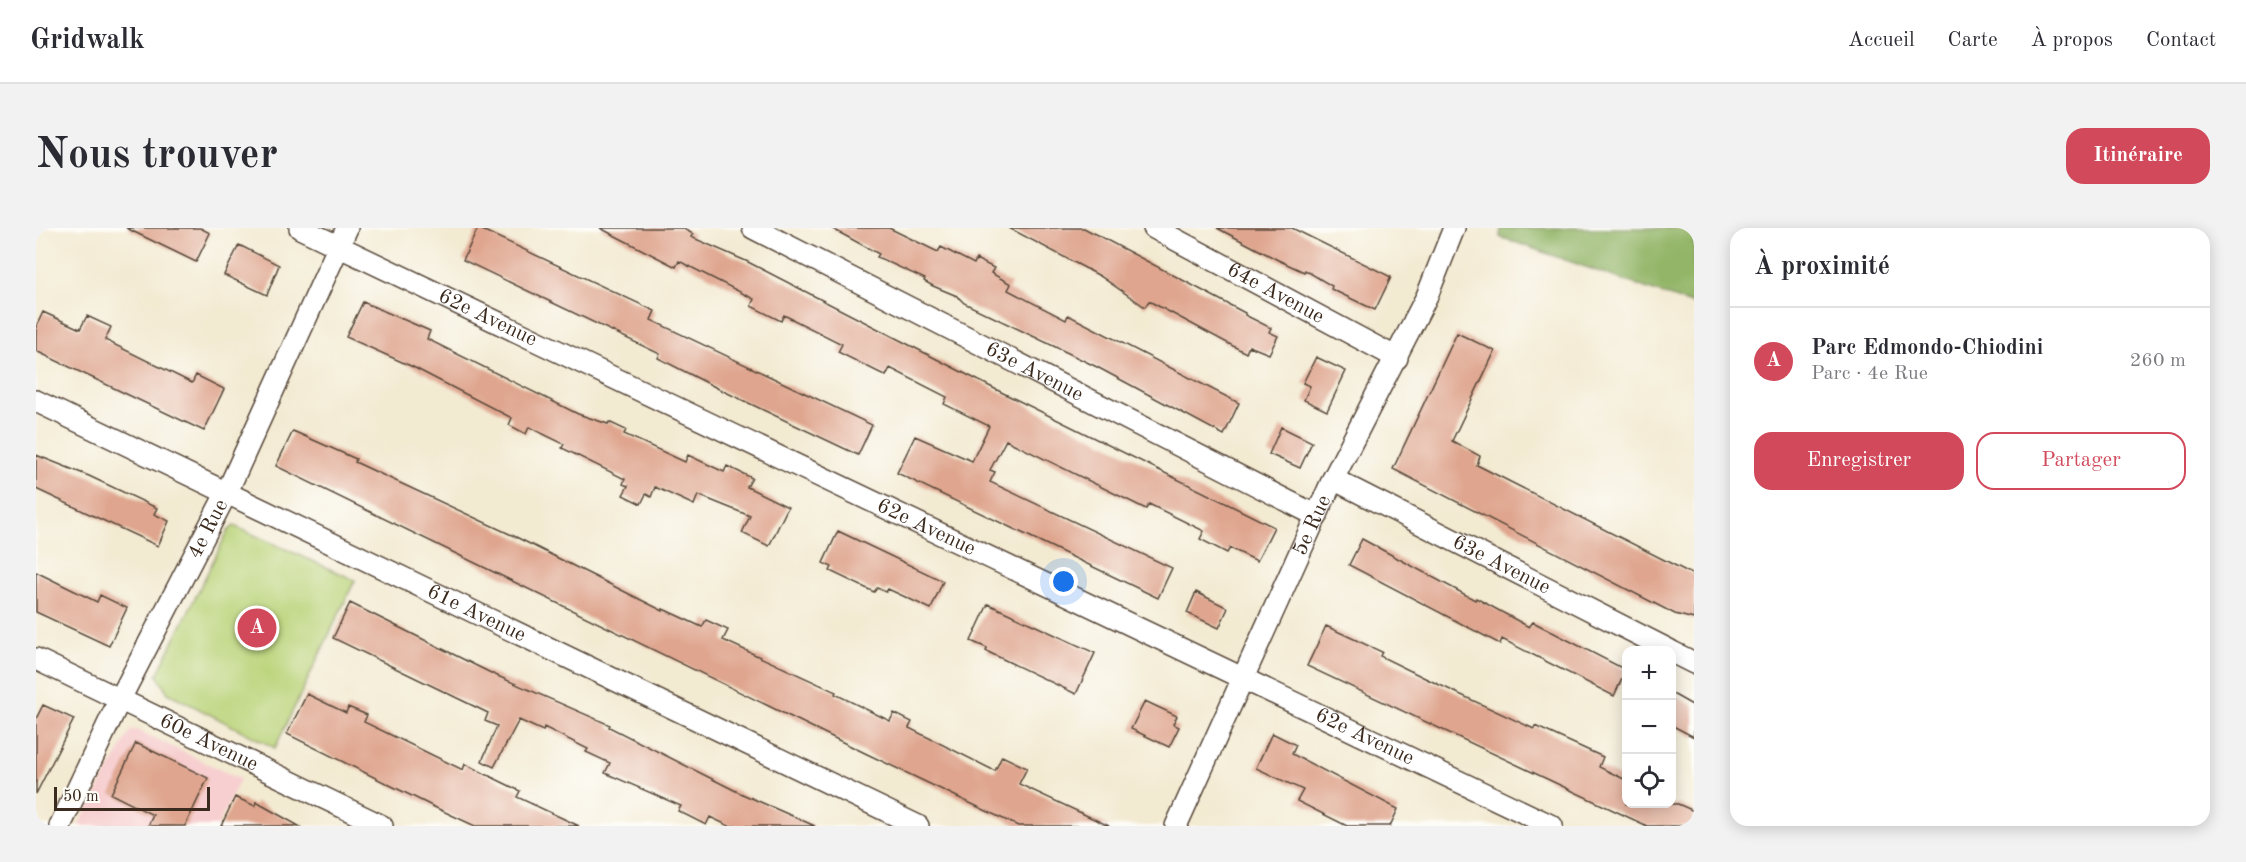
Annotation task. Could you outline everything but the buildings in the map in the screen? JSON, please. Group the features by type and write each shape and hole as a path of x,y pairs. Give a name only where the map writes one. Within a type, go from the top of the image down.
{"street":[{"name":"62e Avenue","path":"300,228 343,237 1244,680 1552,826"},
{"name":"63e Avenue","path":"753,228 1317,516"},
{"name":"64e Avenue","path":"1154,228 1397,358"},
{"name":"5e Rue","path":"1176,826 1333,479 1427,296 1454,228"},
{"name":"4e Rue","path":"60,826 120,699 226,492 343,237"},
{"name":"61e Avenue","path":"36,401 918,826"},
{"name":"63e Avenue","path":"1333,479 1660,646"},
{"name":"63e Avenue","path":"1676,654 1694,663"},
{"name":"60e Avenue","path":"36,658 382,826"}],"shaded area":[{"path":"131,730 137,730 240,779 218,826 78,826"}],"green space":[{"path":"1501,228 1694,228 1694,305 1500,237"},
{"path":"234,526 355,580 275,748 168,693 157,675 228,531"}],"place":[{"name":"Parc Edmondo-Chiodini","path":"257,628"}]}
